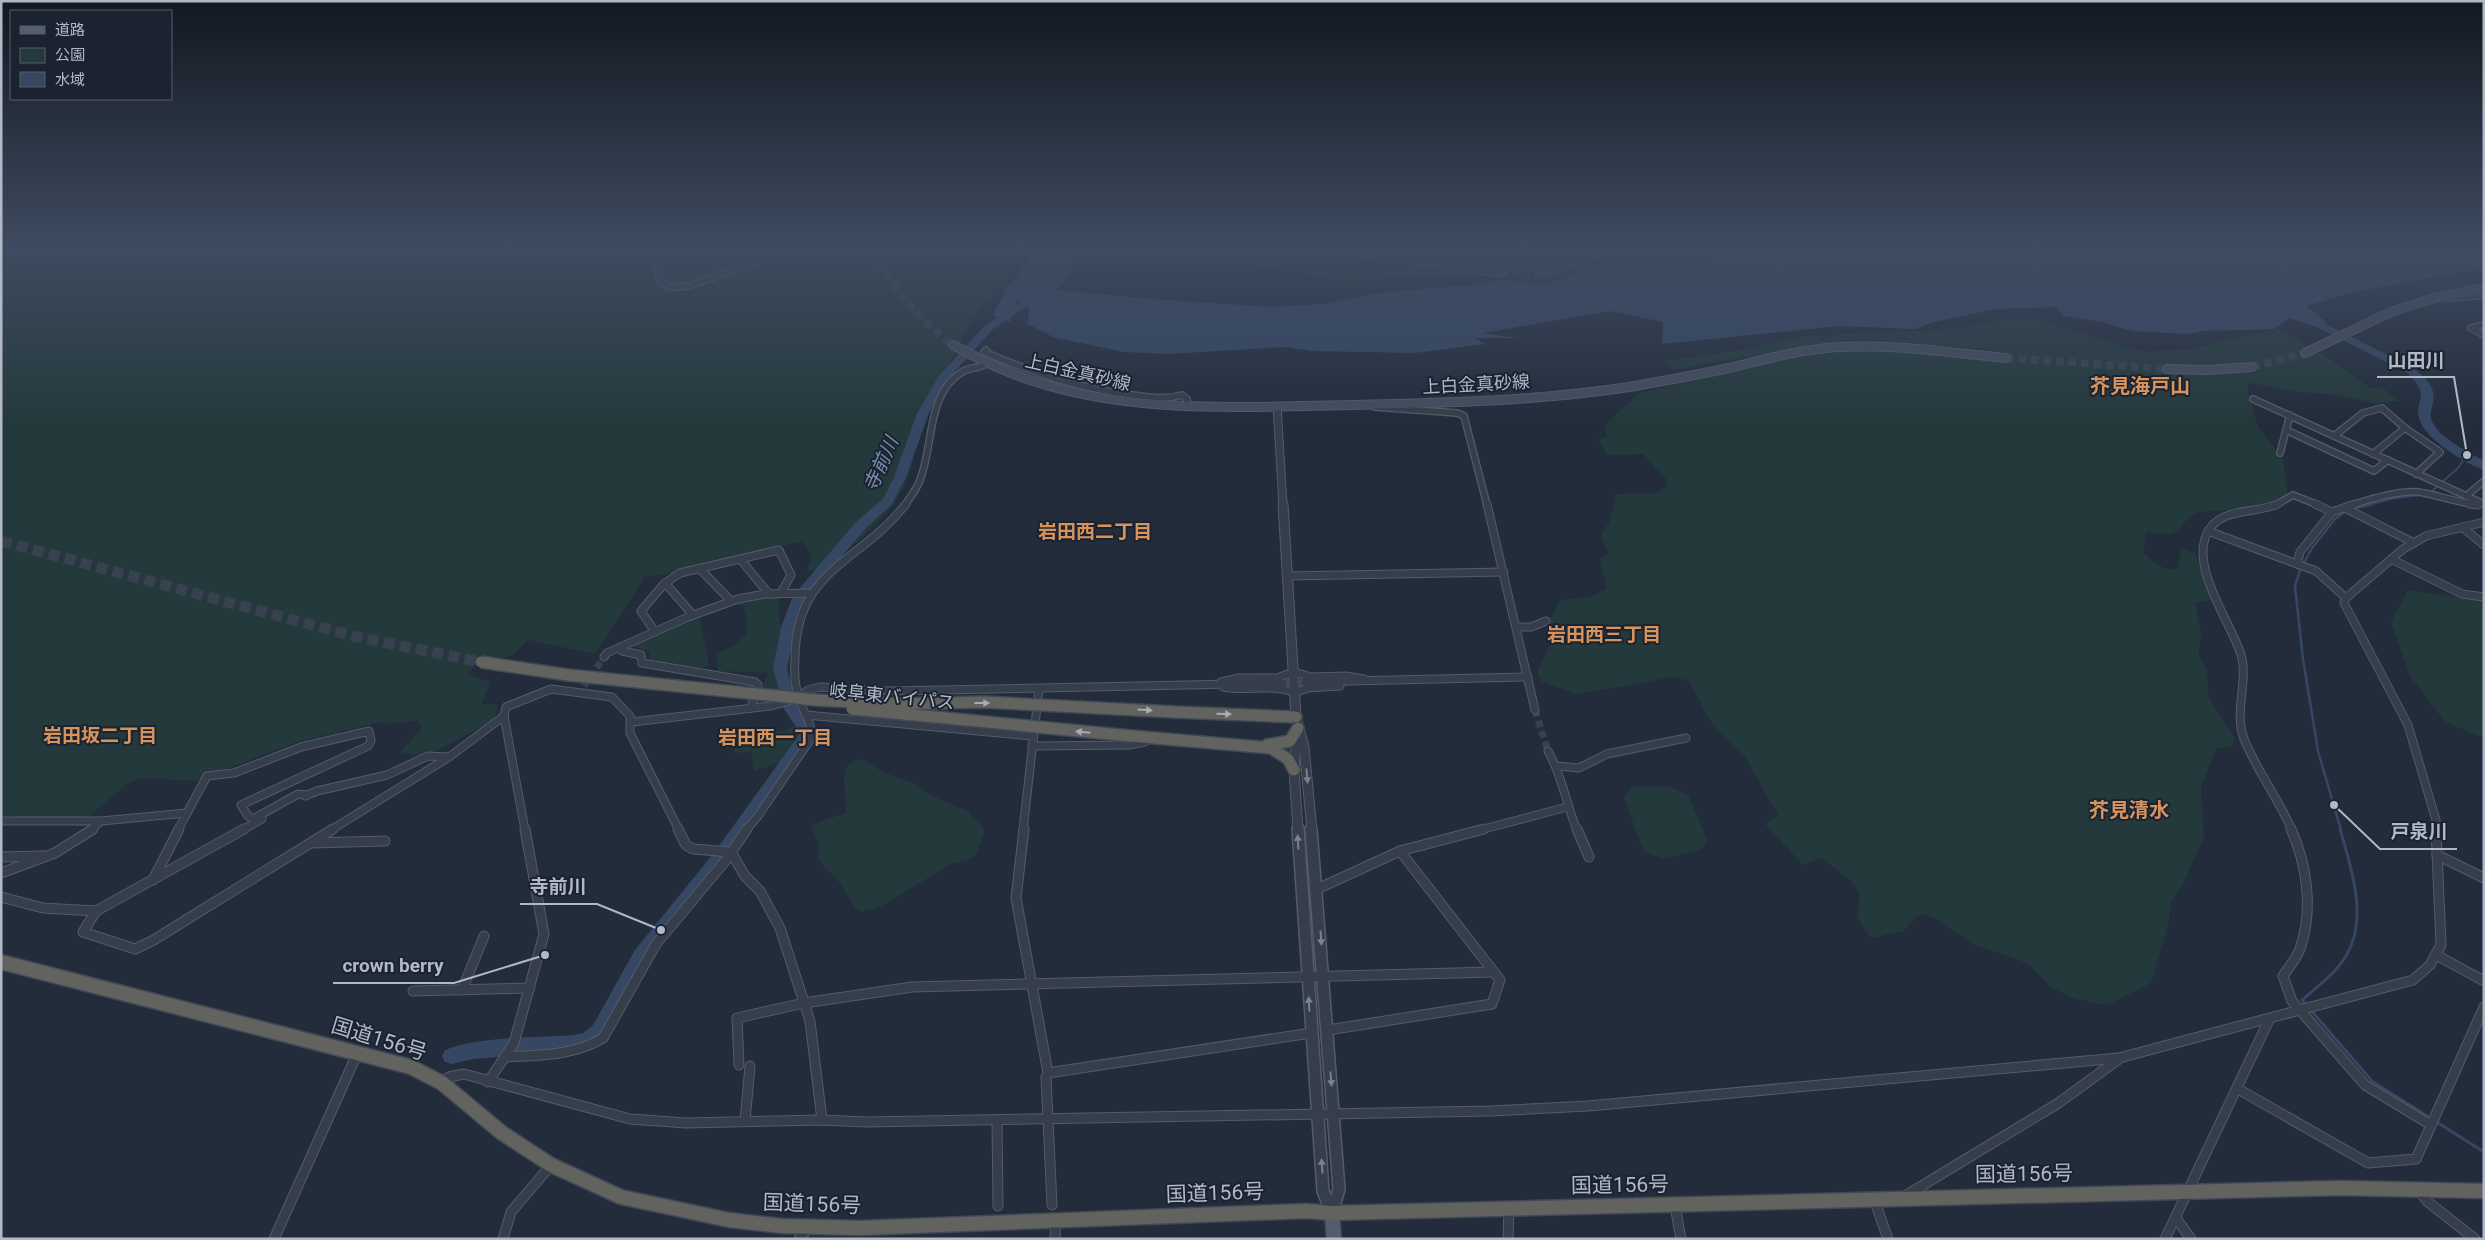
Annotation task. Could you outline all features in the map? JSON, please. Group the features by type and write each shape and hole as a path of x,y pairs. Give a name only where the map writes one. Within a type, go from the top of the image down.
{"highway":[{"name":"岐阜東バイパス","path":"1294,770 1288,759 1277,751 1256,746 1130,741 553,679 480,664 568,675 816,700 897,704 1001,703 1175,712 1297,722"},
{"path":"1256,746 1287,742 1293,739 1297,722"},
{"name":"国道156号","path":"1,962 411,1066 442,1083 502,1133 550,1165 621,1197 729,1220 803,1233 862,1233 1054,1212 1306,1211 1332,1213 2341,1188 2484,1192"}],"main road":[{"path":"2305,353 2334,341 2380,316 2413,305"},
{"name":"上白金真砂線","path":"955,347 976,358 1040,384 1131,402 1277,406 1479,403 1601,391 1673,379 1792,353 1841,347 2006,358"},
{"path":"2167,369 2207,370 2252,367"},
{"path":"1332,1213 1334,1239"}],"street":[{"path":"2484,325 2471,328 2484,335"},
{"path":"986,350 984,352 999,359 1070,386 1141,397 1167,399 1182,395 1187,399 1188,405"},
{"path":"992,362 999,359"},
{"path":"505,1057 578,1050 592,1046 603,1038 656,944 730,851 810,740 813,733 798,698 793,662 795,637 809,593 834,566 869,542 890,523 905,505 917,488 925,463 938,404 946,388 960,373 984,365"},
{"path":"2253,398 2484,505"},
{"path":"1362,405 1391,410 1457,412 1464,416 1504,572 1535,710"},
{"path":"1277,406 1297,722 1294,770 1311,1033 1319,1115 1323,1191 1332,1213"},
{"path":"2334,436 2363,413 2382,408 2405,428 2440,452 2416,474"},
{"path":"2280,453 2290,415"},
{"path":"2373,454 2405,428"},
{"path":"2286,430 2374,471 2388,460"},
{"path":"2466,496 2484,481"},
{"path":"2299,564 2300,552 2332,512 2381,496 2424,492 2439,484"},
{"path":"2424,492 2432,496 2484,505"},
{"path":"2332,512 2304,498 2293,495 2275,505 2222,519 2208,531 2204,539 2203,560 2206,573 2240,654 2243,676 2239,706 2243,736 2284,812 2306,867 2308,902 2300,947 2283,976 2292,1001 2306,1009 2365,1085 2433,1122"},
{"path":"2345,508 2414,543"},
{"path":"442,1083 449,1077 464,1074 630,1119 686,1123 1491,1112 1588,1106 2119,1058 2413,980 2428,970 2438,956 2441,945 2436,820 2408,725 2344,603 2346,598 2403,549 2426,536 2484,522"},
{"path":"2462,526 2484,545"},
{"path":"2208,531 2316,571 2346,598"},
{"path":"655,632 641,611 647,601 653,598 665,583 674,576 779,550 792,575 781,593"},
{"path":"740,559 769,594"},
{"path":"2392,560 2462,594 2484,597"},
{"path":"700,569 731,601"},
{"path":"1287,576 1504,572"},
{"path":"665,583 693,615"},
{"path":"604,657 607,653 620,647 693,615 731,601 769,594 809,593"},
{"path":"1516,627 1532,627 1546,621"},
{"path":"620,647 622,651 641,655 642,663 755,682 758,685 751,708"},
{"path":"1216,684 1231,679 1282,677 1294,672 1307,677 1355,676 1370,681"},
{"path":"1304,682 1528,677"},
{"path":"1295,693 1307,688 1361,685 1370,681"},
{"path":"632,722 771,706 798,698 808,690 830,686 842,689 889,691 1284,683"},
{"path":"1216,684 1232,689 1286,688 1295,693"},
{"path":"488,1082 514,1043 544,934 504,716 506,707 551,689 582,689 612,698 630,716 632,722 630,733 686,845 693,849 730,851"},
{"path":"1039,689 1016,898 1030,984 1048,1073 1311,1033"},
{"path":"806,715 1033,736"},
{"path":"449,757 428,756 387,775 307,795 96,911 83,932 135,949 152,941 449,757 504,716"},
{"path":"1297,722 1304,747 1328,1030 1339,1189 1332,1213"},
{"path":"152,880 207,776 234,773 301,747 368,731 371,742 368,746 241,805 248,816 253,819 298,794 307,795"},
{"path":"1557,766 1579,768 1607,754 1686,738"},
{"path":"1032,746 1130,741"},
{"path":"1548,751 1557,766 1566,807 1589,857"},
{"path":"1317,889 1400,850 1566,807"},
{"path":"1,821 102,820 188,813"},
{"path":"1,873 31,863 92,830 102,820"},
{"path":"310,843 385,841"},
{"path":"1328,1030 1492,1004 1500,980 1400,850"},
{"path":"730,851 745,876 760,891 780,928 810,1021 822,1120"},
{"path":"1,857 44,856"},
{"path":"2437,856 2484,878"},
{"path":"1,897 43,908 96,911"},
{"path":"462,990 484,936"},
{"path":"2438,956 2484,981"},
{"path":"739,1065 737,1018 804,1003 912,987 1308,975 1494,972"},
{"path":"413,991 530,988"},
{"path":"2238,1088 2368,1162 2416,1160 2484,1007"},
{"path":"2165,1239 2270,1018"},
{"path":"274,1239 358,1052"},
{"path":"1902,1198 2057,1104 2119,1058"},
{"path":"745,1121 750,1066"},
{"path":"1046,1077 1055,1239"},
{"path":"997,1120 998,1206"},
{"path":"502,1239 511,1212 550,1165"},
{"path":"2418,1190 2428,1202 2476,1239"},
{"path":"1874,1199 1888,1239"},
{"path":"1675,1206 1681,1239"},
{"path":"1508,1239 1509,1208"},
{"path":"2176,1218 2191,1239"}],"green space":[{"path":"1,305 984,305 977,313 927,402 908,478 903,489 879,521 855,544 829,563 806,573 812,557 803,541 669,574 645,577 595,654 528,640 512,656 479,661 467,674 490,682 482,704 495,704 498,707 494,720 430,754 417,756 400,752 422,728 417,721 391,724 380,722 297,742 195,781 141,778 127,784 91,815 76,822 62,823 1,815"},
{"path":"2008,320 2044,321 2117,345 2144,351 2193,349 2233,338 2280,330 2324,355 2370,388 2381,387 2400,401 2379,404 2330,394 2297,392 2252,383 2248,386 2248,394 2259,428 2283,459 2288,496 2278,505 2257,511 2217,510 2198,513 2190,517 2172,535 2148,532 2145,534 2144,553 2164,568 2177,568 2182,549 2195,553 2215,599 2195,603 2201,634 2198,656 2207,669 2209,698 2234,737 2233,745 2216,749 2201,787 2204,837 2183,884 2172,900 2168,926 2151,983 2107,1005 2075,999 2051,987 2027,963 1974,945 1939,920 1923,914 1917,916 1903,932 1870,937 1857,918 1860,895 1853,883 1822,858 1803,865 1765,824 1778,815 1745,757 1713,726 1689,681 1674,677 1577,694 1542,682 1537,672 1552,641 1550,620 1560,600 1589,597 1607,589 1600,558 1608,554 1601,534 1609,523 1616,494 1656,493 1667,486 1666,479 1643,454 1607,455 1598,440 1607,436 1604,425 1640,393 1786,359 1850,351 1991,356 1985,349 1871,341 1827,343 1672,370 1664,361 1742,350 1803,336 1940,330"},
{"path":"2408,590 2484,601 2484,738 2445,722 2410,676 2391,622"},
{"path":"778,594 780,625 785,627 778,671 784,694 760,691 769,673 718,671 717,654 733,646 747,631 748,624 743,606 734,605 734,602"},
{"path":"700,617 709,665 702,668 650,660 649,652 630,645"},
{"path":"797,725 800,741 788,760 754,771 751,752 734,753 735,742"},
{"path":"863,759 883,772 917,785 932,796 968,811 983,828 984,833 976,855 971,859 951,864 882,906 861,912 855,908 837,879 824,867 818,857 819,846 811,825 845,813 844,773 853,762"},
{"path":"1631,787 1670,787 1688,795 1707,839 1703,849 1663,859 1644,852 1624,798"}],"water":[{"path":"998,305 1016,305 1010,322 993,315"},
{"path":"1025,305 1239,305 1271,307 1307,305 2311,305 2307,306 2326,322 2314,326 2289,318 2274,329 2203,331 2188,334 2132,331 2102,322 2064,316 2055,307 1994,309 1934,322 1914,329 1838,326 1662,344 1663,322 1610,311 1483,333 1517,338 1475,338 1485,344 1415,353 1312,351 1286,347 1169,354 1123,352 1053,337 1028,324 1029,309"}],"waterway":[{"name":"寺前川","path":"787,695 780,669 788,627 798,599 861,525 888,501 900,477 923,413 942,379 988,328 1021,305"},
{"path":"2303,316 2410,370 2421,380 2428,393 2425,417 2431,430 2453,447 2484,466"},
{"path":"2430,493 2458,468 2467,455"},
{"path":"2368,505 2395,498 2422,495"},
{"path":"2352,509 2373,504"},
{"path":"2341,830 2318,751 2303,659 2295,586 2300,570 2312,548 2335,519 2346,511"},
{"name":"寺前川","path":"451,1056 474,1051 574,1043 587,1040 599,1031 641,955 719,859 807,736 804,726 789,706"},
{"path":"2340,829 2356,893 2356,926 2353,941 2337,969 2302,1000 2372,1081 2484,1152"}],"tunnel":[{"path":"911,305 929,325 953,345"},
{"path":"2252,367 2305,353"},
{"path":"2006,358 2167,369"},
{"path":"1,541 353,636 481,662"},
{"path":"584,686 604,657"},
{"path":"1535,710 1548,751"}],"place":[{"name":"山田川","path":"2467,455"},
{"name":"戸泉川","path":"2334,805"},
{"name":"寺前川","path":"661,930"},
{"name":"crown berry","path":"545,955"}],"district":[{"name":"芥見海戸山","path":"2140,386"},
{"name":"岩田西二丁目","path":"1095,531"},
{"name":"岩田西三丁目","path":"1604,634"},
{"name":"岩田坂二丁目","path":"100,735"},
{"name":"岩田西一丁目","path":"775,737"},
{"name":"芥見清水","path":"2129,810"}]}
